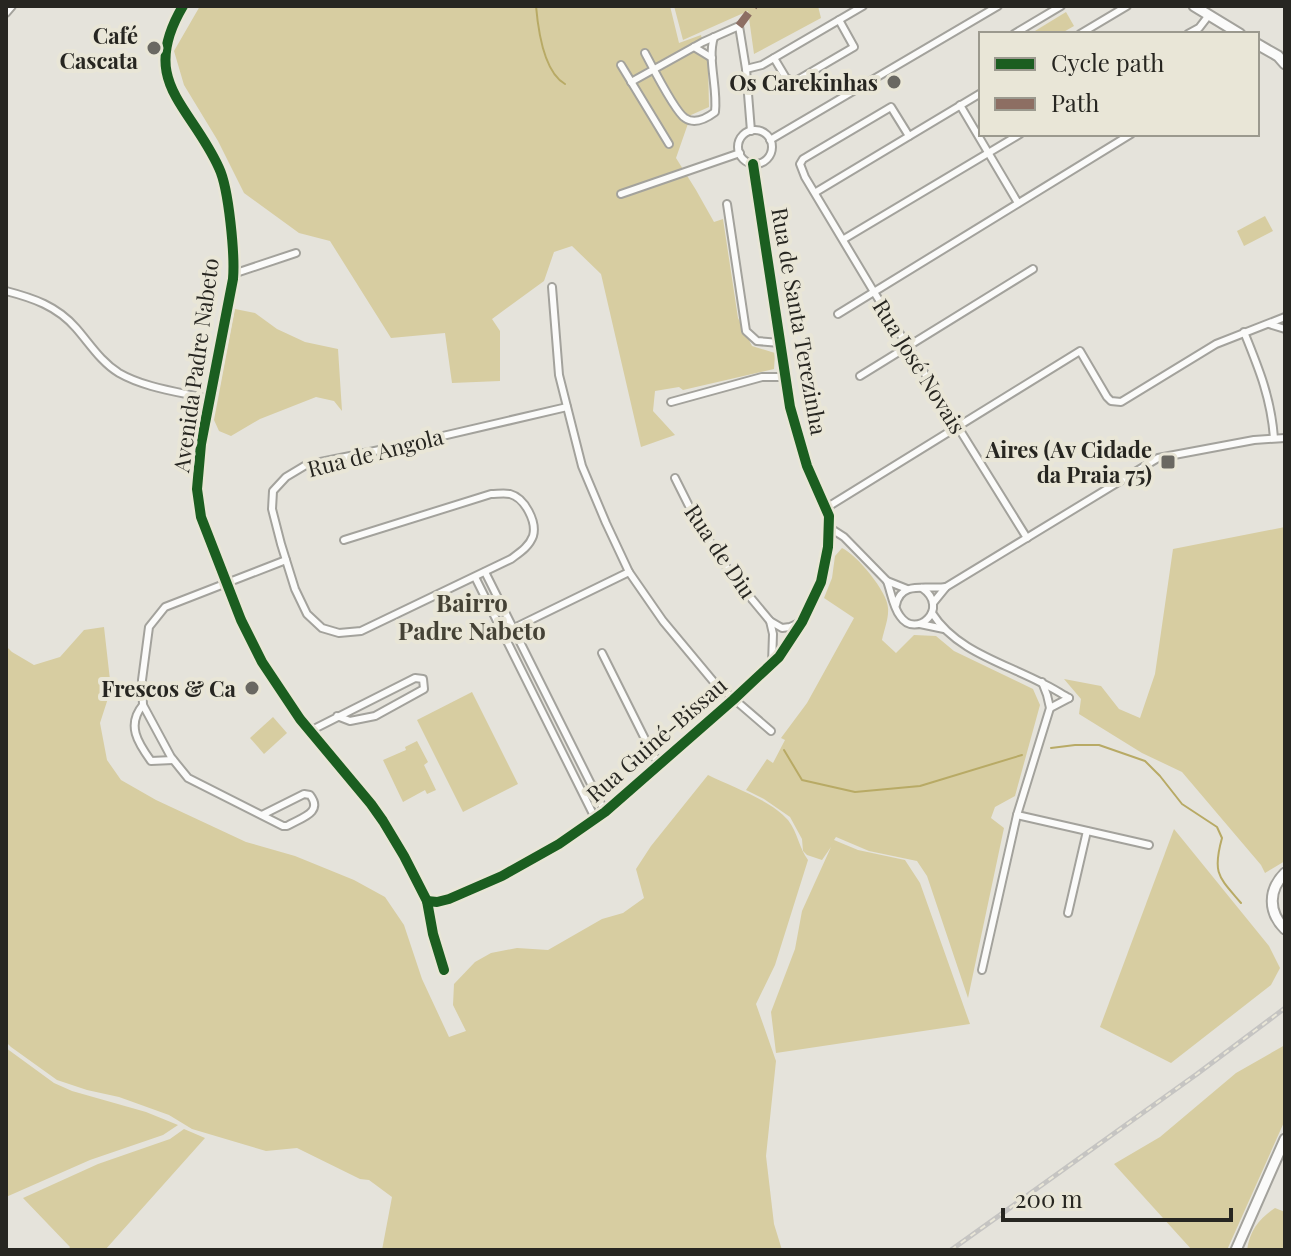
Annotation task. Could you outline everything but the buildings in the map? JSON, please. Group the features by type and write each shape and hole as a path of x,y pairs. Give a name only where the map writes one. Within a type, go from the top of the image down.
{"street":[{"path":"6,13 12,6"},
{"name":"Avenida Padre Nabeto","path":"183,6 167,43 164,58 166,74 171,89 203,138 221,174 226,195 233,274 197,478 201,517 241,620 262,662 310,731 383,821 427,901 444,970"},
{"path":"746,69 762,65 863,6"},
{"path":"770,140 998,6"},
{"path":"1017,32 1061,6"},
{"path":"1194,6 1237,32"},
{"path":"1083,32 1124,7"},
{"path":"1192,32 1210,15"},
{"path":"774,58 786,78 794,82 854,47 839,20"},
{"path":"631,82 739,26 751,131"},
{"path":"645,53 685,118 695,121 715,112 714,37"},
{"path":"1259,45 1285,64"},
{"path":"694,47 712,58"},
{"path":"621,65 669,144"},
{"path":"816,192 979,94"},
{"path":"960,105 1018,203"},
{"name":"Rua José Novais","path":"909,136 891,107 803,159 800,164 874,292 1027,538"},
{"path":"751,131 764,133 770,140 772,150 765,161 753,164 740,153 741,138 751,131"},
{"path":"844,239 1017,136"},
{"path":"838,314 1128,136"},
{"path":"621,194 740,153"},
{"name":"Rua de Santa Terezinha","path":"753,164 790,407 807,466 826,508 830,528"},
{"path":"727,204 746,331 757,341 780,343"},
{"path":"233,274 296,253"},
{"path":"860,376 1033,269"},
{"path":"552,287 559,375 582,466 629,572 663,621 713,681 771,731"},
{"path":"6,291 57,310 105,363 120,374 143,383 209,399"},
{"path":"826,508 1080,351 1107,397 1121,402 1216,344 1285,317"},
{"path":"1269,324 1285,329"},
{"path":"1244,332 1266,388 1274,438"},
{"path":"671,402 762,377 785,377"},
{"name":"Rua de Angola","path":"344,540 491,494 511,494 521,500 528,510 533,522 533,536 525,549 511,559 361,631 339,633 322,628 307,614 295,589 272,509 273,491 286,477 306,465 567,407"},
{"path":"933,603 946,587 1158,458 1254,440 1285,438"},
{"name":"Rua de Diu","path":"675,478 697,522 731,574 770,621 782,628 802,622"},
{"path":"830,528 844,537 887,581 907,589"},
{"name":"Rua Guiné-Bissau","path":"427,901 449,899 502,876 559,844 605,812 772,664 802,622 821,582 830,528"},
{"path":"262,815 304,794 310,795 314,801 315,807 311,812 287,826 281,825 188,778 173,760 143,705 142,680 149,627 165,607 286,560"},
{"path":"485,572 605,812"},
{"path":"503,633 629,572"},
{"path":"475,577 595,818"},
{"path":"887,581 902,620 908,624 944,629"},
{"path":"896,606 901,593 907,589 946,587"},
{"path":"919,624 932,613 933,603 928,592 922,588"},
{"path":"932,613 944,629 996,663 1042,682 1069,698 1050,708"},
{"name":"Rua de Diu","path":"770,621 772,664"},
{"path":"602,653 654,757 662,763"},
{"path":"310,731 337,716 415,678 423,679 424,689 375,716 350,721 337,716"},
{"path":"982,970 1017,815 1050,708 1042,682"},
{"path":"143,705 134,724 136,741 151,761 173,760"},
{"path":"1017,815 1149,845"},
{"path":"1068,913 1087,831"},
{"path":"1283,929 1273,911 1272,897 1276,884 1285,873"},
{"path":"1236,1250 1285,1139"}],"shaded area":[{"path":"200,6 670,6 679,43 701,35 708,65 709,107 691,115 676,158 714,222 723,219 738,318 752,346 775,353 774,369 683,390 679,387 655,391 653,411 675,435 641,447 601,274 572,246 554,252 544,281 492,319 500,331 500,381 452,383 445,333 391,338 330,241 299,233 244,193 218,141 184,85 174,51"},
{"path":"674,6 818,6 821,18 754,54 748,11 683,40"},
{"path":"1066,12 1074,26 1064,32 1033,32"},
{"path":"1265,216 1273,231 1244,246 1237,231"},
{"path":"235,309 255,313 277,329 305,342 338,349 342,411 334,401 316,397 260,419 231,436 219,431 214,420"},
{"path":"1285,527 1285,861 1265,873 1182,772 1142,753 1079,714 1081,699 1064,679 1101,686 1119,709 1140,718 1155,674 1173,549"},
{"path":"842,548 863,565 883,593 888,612 882,640 896,653 914,635 936,636 954,651 1033,689 1040,705 1015,796 995,807 991,818 1004,828 968,998 927,876 917,861 869,851 836,837 834,840 858,850 905,860 920,883 970,1024 776,1053 771,1012 795,949 802,911 831,847 822,860 807,855 790,817 746,790 767,759 773,763 785,740 781,738 807,703 854,618 824,598 832,578 835,556"},
{"path":"104,627 111,689 100,723 107,760 121,780 246,842 295,856 354,880 385,897 404,925 422,979 449,1037 466,1031 453,1005 454,984 475,962 491,953 517,948 548,950 602,919 623,913 644,898 636,869 708,775 762,800 781,813 791,825 808,860 775,965 756,1004 776,1061 766,1156 774,1224 782,1250 382,1250 392,1197 369,1180 360,1179 297,1148 266,1151 192,1129 169,1115 119,1097 57,1080 11,1047 6,1042 6,646 34,665 60,657 84,630"},
{"path":"472,692 518,784 463,812 417,720"},
{"path":"273,717 287,733 264,754 250,738"},
{"path":"417,741 428,762 424,765 436,790 427,794 425,790 403,802 383,760 406,750 405,747"},
{"path":"1174,829 1269,946 1280,968 1271,985 1171,1063 1100,1027"},
{"path":"1285,1045 1285,1120 1227,1250 1192,1250 1114,1164 1160,1137 1236,1073"},
{"path":"6,1048 54,1083 178,1125 163,1135 90,1160 6,1197"},
{"path":"184,1129 205,1138 105,1250 68,1250 70,1247 23,1198 98,1164 170,1139"},
{"path":"1275,1208 1285,1212 1285,1250 1247,1250 1256,1226"}],"waterway":[{"path":"536,6 547,60 565,84"},
{"path":"1051,748 1099,745 1145,761 1182,804 1217,827 1222,838 1218,868 1227,887 1241,903"},
{"path":"784,750 802,780 855,792 920,786 1022,755"}],"railway":[{"path":"951,1250 1285,1008"}],"marked path":[{"path":"739,26 754,6"}],"cycle path":[{"path":"183,6 170,32 166,54 167,74 173,92 223,178 233,255 233,279 201,444 197,489 201,517 241,620 262,662 300,719 371,804 404,856 427,901 444,970"},
{"path":"427,901 449,899 502,876 559,844 605,812 779,657 802,622 821,582 828,547 829,516 807,466 790,407 753,164"}],"place":[{"name":"Café Cascata","path":"154,48"},
{"name":"Os Carekinhas","path":"894,82"},
{"name":"Aires (Av Cidade da Praia 75)","path":"1168,462"},
{"name":"Frescos & Ca","path":"252,688"}],"district":[{"name":"Bairro Padre Nabeto","path":"472,616"}]}
